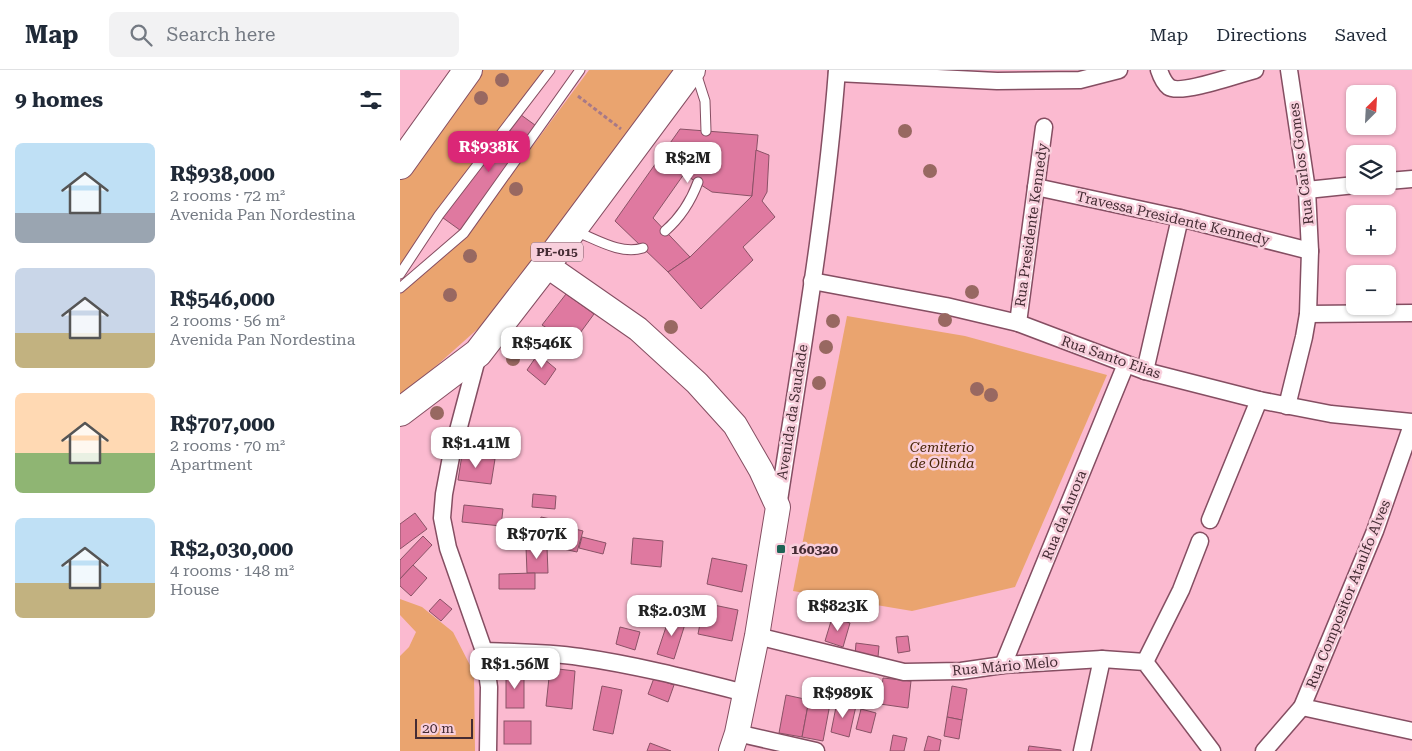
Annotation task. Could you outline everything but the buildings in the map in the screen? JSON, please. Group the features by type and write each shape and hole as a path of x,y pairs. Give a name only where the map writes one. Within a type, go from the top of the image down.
{"highway":[{"path":"400,165 468,70"},
{"name":"PE-015","path":"400,412 478,353 693,70"}],"street":[{"path":"837,72 997,81 1080,80 1119,70"},
{"path":"1159,70 1169,87 1179,89 1191,88 1255,70"},
{"name":"Rua Carlos Gomes","path":"1287,406 1308,314 1310,251 1308,190 1289,70"},
{"name":"Avenida da Saudade","path":"734,742 757,636 778,507 812,281 833,126 837,72"},
{"name":"Rua Presidente Kennedy","path":"1018,323 1044,127"},
{"path":"1396,180 1412,179"},
{"path":"1308,190 1346,186"},
{"name":"Travessa Presidente Kennedy","path":"1036,187 1180,218 1310,251"},
{"path":"1145,371 1180,218"},
{"path":"546,265 638,329 698,383 735,425 761,470 778,507"},
{"name":"Rua Santo Elias","path":"812,281 946,306 1018,323 1145,371 1259,400 1331,414 1412,423"},
{"path":"1308,314 1412,313"},
{"path":"478,353 451,457 444,494 442,518 448,548 484,651 488,687 488,751"},
{"name":"Rua da Aurora","path":"1003,665 1126,364"},
{"path":"1210,520 1259,400"},
{"name":"Rua Compositor Ataulfo Alves","path":"1264,751 1302,707 1375,531 1412,423"},
{"path":"1200,541 1181,590 1145,662 1212,751"},
{"name":"Rua Mário Melo","path":"757,636 904,672 961,671 1003,665 1102,659 1145,662"},
{"path":"484,651 530,652 579,657 643,668 745,693"},
{"path":"1082,751 1102,659"},
{"path":"1302,707 1412,731"},
{"path":"734,742 816,751"}],"lane":[{"path":"400,274 439,215 550,70"},
{"path":"400,288 464,233 580,70"},
{"path":"693,70 705,101 706,131"},
{"path":"665,231 683,211 694,193 698,182"},
{"path":"573,230 620,249 634,251 643,248"}],"path":[{"path":"567,87 637,142"}],"green space":[{"path":"479,70 551,70 517,111 400,276 400,178"},
{"path":"589,70 674,70 500,309 407,392 400,396 400,294 466,236"},
{"name":"Cemiterio de Olinda","path":"847,316 965,336 1107,375 1015,587 912,611 793,591"},
{"path":"400,599 422,607 453,632 474,673 475,751 400,751 400,656 409,647 416,632 400,615"}],"place":[{"name":"160320","path":"781,549"}]}
